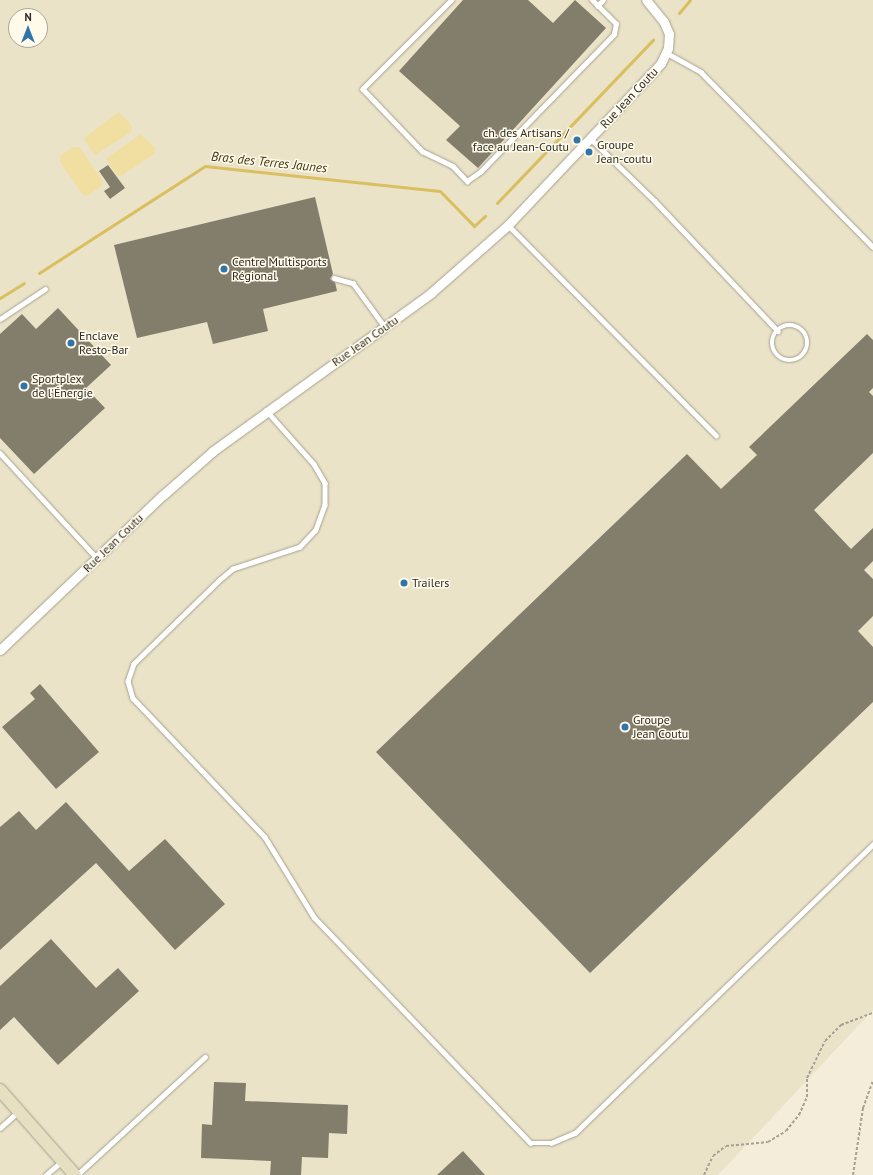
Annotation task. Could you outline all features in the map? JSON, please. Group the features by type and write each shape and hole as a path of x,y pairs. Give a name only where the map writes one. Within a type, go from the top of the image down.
{"main road":[{"path":"0,1090 18,1113 76,1175"},
{"path":"0,1098 18,1113"}],"street":[{"name":"Rue Jean Coutu","path":"0,650 197,464 266,410 450,278 508,225 654,72 667,53 670,42 668,30 646,0"}],"lane":[{"path":"452,0 363,89 422,151 453,166 467,181 480,172 614,34 616,24 592,0"},
{"path":"597,6 603,0"},
{"path":"667,53 701,72 873,247"},
{"path":"591,139 655,201 778,331"},
{"path":"508,225 716,435"},
{"path":"334,278 353,283 385,326"},
{"path":"0,319 45,289"},
{"path":"794,326 804,332 808,343 804,354 794,360 778,356 773,346 778,331 794,326"},
{"path":"266,410 314,464 325,483 325,504 316,530 300,547 233,569 220,580 134,664 128,681 133,698 265,837 314,917 531,1143 551,1143 575,1133 587,1123 873,844"},
{"path":"0,453 97,558"},
{"path":"76,1175 205,1057"},
{"path":"0,1128 18,1113"},
{"path":"46,1175 62,1161"}],"path":[{"path":"704,1175 713,1156 726,1146 768,1142 786,1131 800,1115 807,1096 807,1078 825,1041 841,1025 873,1013"},
{"path":"853,1175 863,1108 873,1081"}],"shaded area":[{"path":"0,0 873,0 873,1010 718,1175 0,1175"},
{"path":"119,112 132,126 132,131 95,155 85,141 85,137"},
{"path":"141,134 155,148 155,153 123,175 118,176 108,163 107,158"},
{"path":"73,147 80,148 103,181 101,186 87,196 82,194 60,162 60,156"}],"building":[{"path":"463,0 528,0 553,23 575,0 606,28 478,168 446,140 460,126 399,71"},
{"path":"108,165 125,188 110,199 104,191 110,187 99,171"},
{"path":"315,197 333,274 330,279 335,282 337,291 263,309 268,331 213,344 207,322 137,338 114,245"},
{"path":"58,308 111,365 86,388 105,408 34,474 0,438 0,334 22,314 36,329"},
{"name":"Groupe Jean Coutu","path":"867,334 873,340 873,388 869,392 873,396 873,453 814,510 851,549 873,528 873,561 864,570 873,579 873,616 858,631 873,647 873,702 590,973 376,752 687,454 721,489 757,455 749,447"},
{"path":"40,684 99,752 56,789 2,727 35,699 30,693"},
{"path":"66,802 129,871 165,839 225,904 175,950 96,863 0,950 0,827 19,811 36,830"},
{"path":"51,939 96,988 118,968 139,991 58,1065 14,1017 0,1030 0,986"},
{"path":"214,1082 246,1083 245,1101 348,1105 347,1134 329,1133 328,1158 302,1157 301,1175 270,1175 271,1161 201,1158 202,1124 212,1125"},
{"path":"463,1151 485,1175 437,1175"}],"waterway":[{"name":"Bras des Terres Jaunes","path":"679,13 690,0"},
{"name":"Bras des Terres Jaunes","path":"497,203 653,40"},
{"name":"Bras des Terres Jaunes","path":"39,273 205,166 440,191 474,226 485,216"},
{"name":"Bras des Terres Jaunes","path":"0,298 24,283"}],"place":[{"name":"ch. des Artisans / face au Jean-Coutu","path":"577,140"},
{"name":"Groupe Jean-coutu","path":"589,152"},
{"name":"Centre Multisports Régional","path":"224,269"},
{"name":"Enclave Resto-Bar","path":"71,343"},
{"name":"Sportplex de l'Énergie","path":"24,386"},
{"name":"Trailers","path":"404,583"},
{"name":"Groupe Jean Coutu","path":"625,727"}]}
